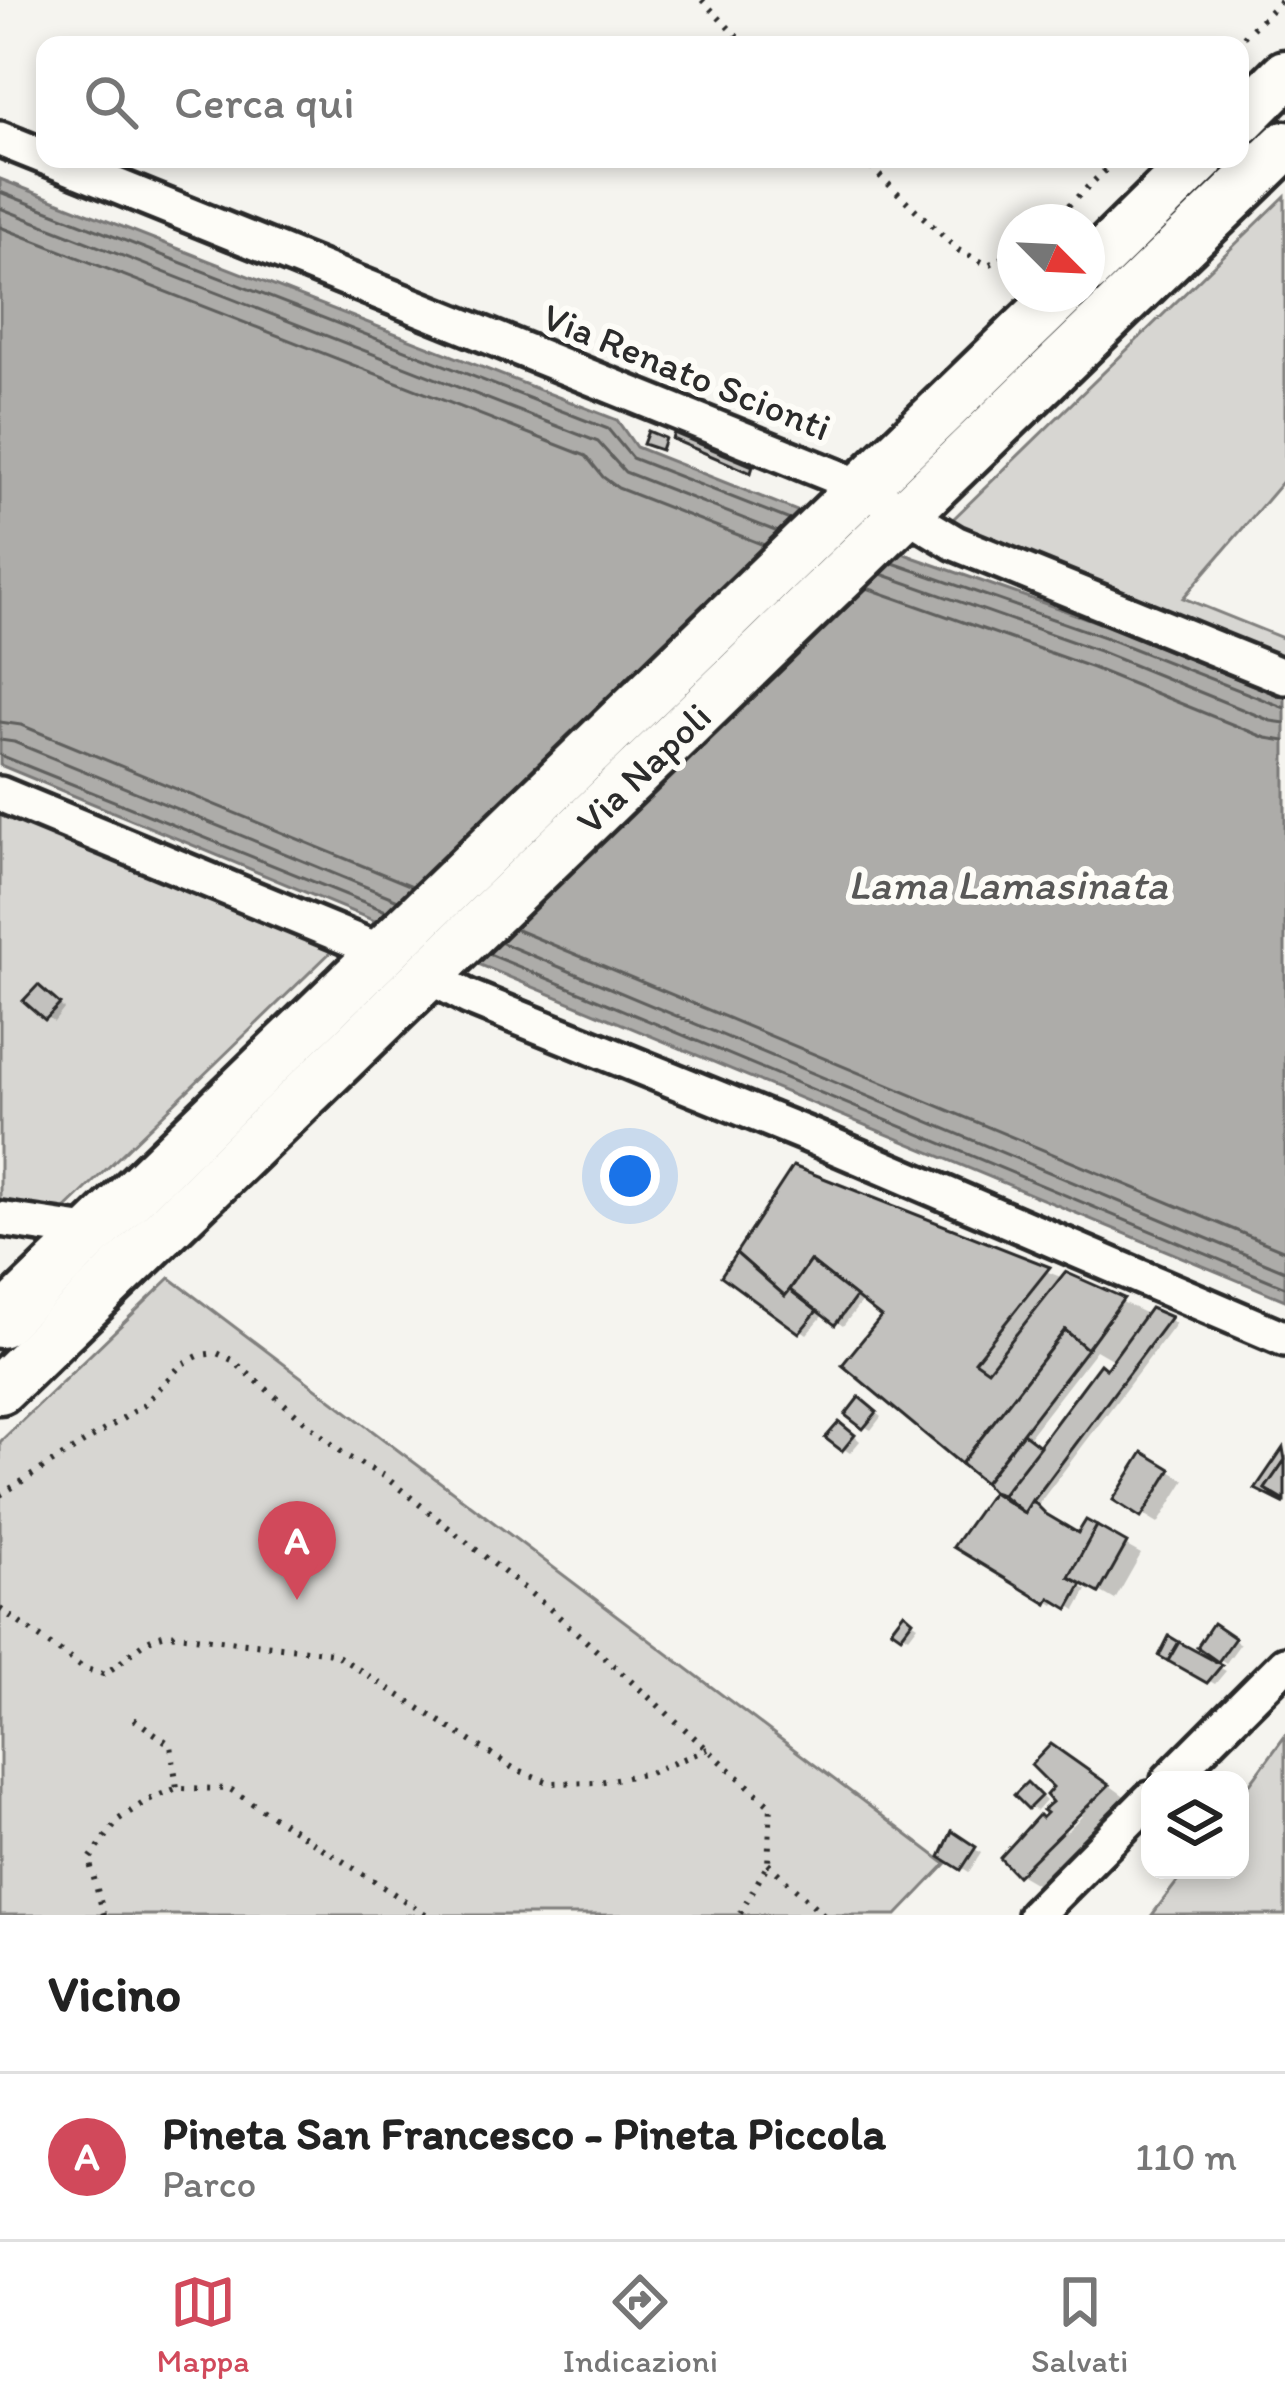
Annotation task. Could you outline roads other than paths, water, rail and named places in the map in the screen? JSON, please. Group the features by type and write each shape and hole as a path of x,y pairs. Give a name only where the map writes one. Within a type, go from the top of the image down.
{"main road":[{"path":"1249,110 1285,75"},
{"name":"Via Napoli","path":"0,1389 1285,146"},
{"path":"1105,252 1191,168"},
{"name":"Via Napoli","path":"0,1323 1043,312"}],"street":[{"name":"Via Renato Scionti","path":"0,139 36,154"},
{"name":"Via Renato Scionti","path":"71,168 898,520 1285,677"},
{"path":"0,794 385,953"},
{"path":"430,976 468,997 808,1135 1285,1339"},
{"path":"0,1219 94,1232"},
{"path":"1178,1771 1285,1664"},
{"path":"1035,1915 1141,1808"}],"water":[{"name":"Lama Lamasinata","path":"0,179 617,420 636,447 915,558 1109,626 1285,698 1285,1300 0,765"}],"place":[{"name":"Pineta San Francesco - Pineta Piccola","path":"297,1600"}]}
